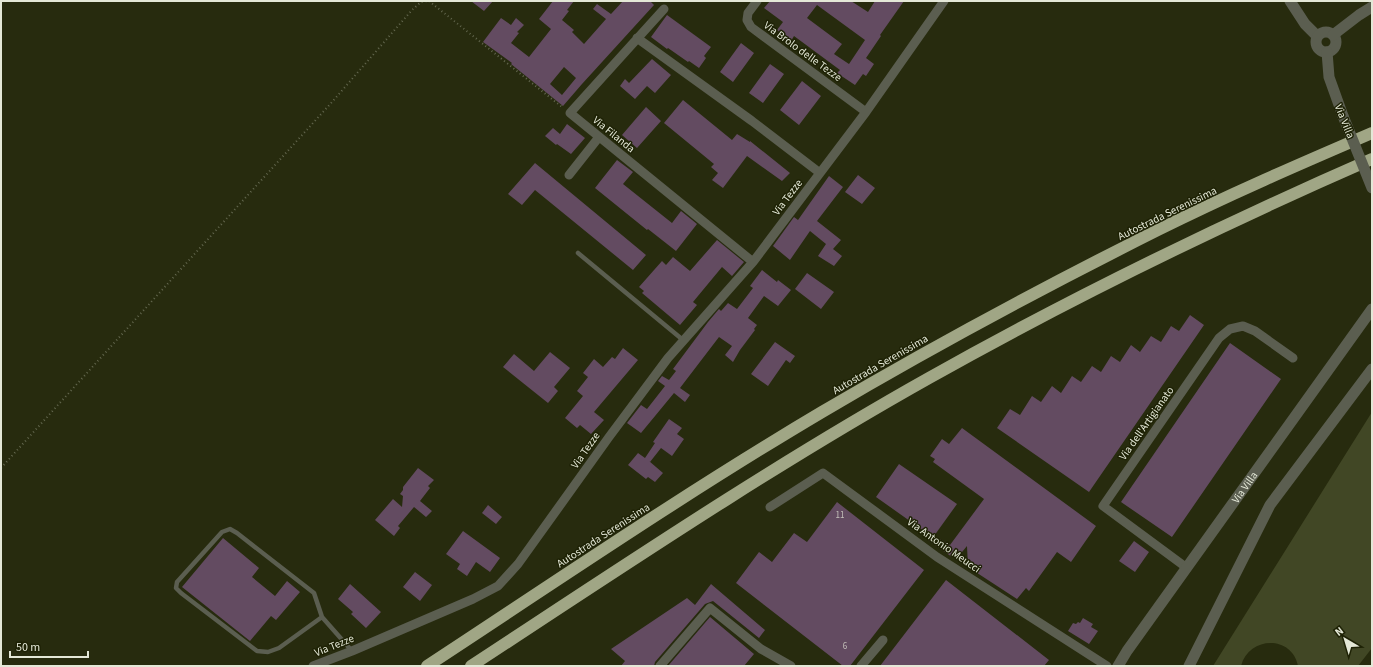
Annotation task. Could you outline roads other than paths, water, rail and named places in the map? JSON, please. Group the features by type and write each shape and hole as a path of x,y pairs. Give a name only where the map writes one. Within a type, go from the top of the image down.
{"highway":[{"name":"Autostrada Serenissima","path":"427,666 710,480 915,358 1030,296 1160,229 1282,172 1372,133"},
{"path":"472,666 726,500 832,435 928,379 1044,315 1165,254 1295,192 1372,159"}],"street":[{"name":"Via Brolo delle Tezze","path":"757,1 748,13 747,20 751,27 866,112"},
{"name":"Via Tezze","path":"314,666 474,599 498,586 518,564 668,358 753,262 866,112 944,1"},
{"path":"1290,1 1305,24 1317,36"},
{"path":"1333,35 1372,7"},
{"path":"664,9 637,38 752,121 820,173"},
{"path":"1322,32 1333,35 1335,37 1336,44 1333,49 1327,52 1321,51 1317,47 1315,42 1317,36 1322,32"},
{"name":"Via Filanda","path":"637,38 570,113 753,262"},
{"name":"Via Villa","path":"1327,52 1329,77 1372,188"},
{"path":"569,175 600,137"},
{"name":"Via Villa","path":"1118,666 1127,651 1372,309"},
{"name":"Via dell'Artigianato","path":"1187,568 1103,506 1219,338 1230,329 1243,326 1255,331 1293,358"},
{"path":"1189,666 1270,505 1372,369"},
{"name":"Via Antonio Meucci","path":"770,507 823,473 937,557 1107,666"},
{"path":"660,666 710,608 760,649 792,666"},
{"path":"861,666 883,640"}],"lane":[{"path":"578,254 683,340"},
{"path":"322,617 279,648 268,652 257,651 181,593 176,588 177,582 222,532 230,529 314,593 322,617 352,651"}]}
